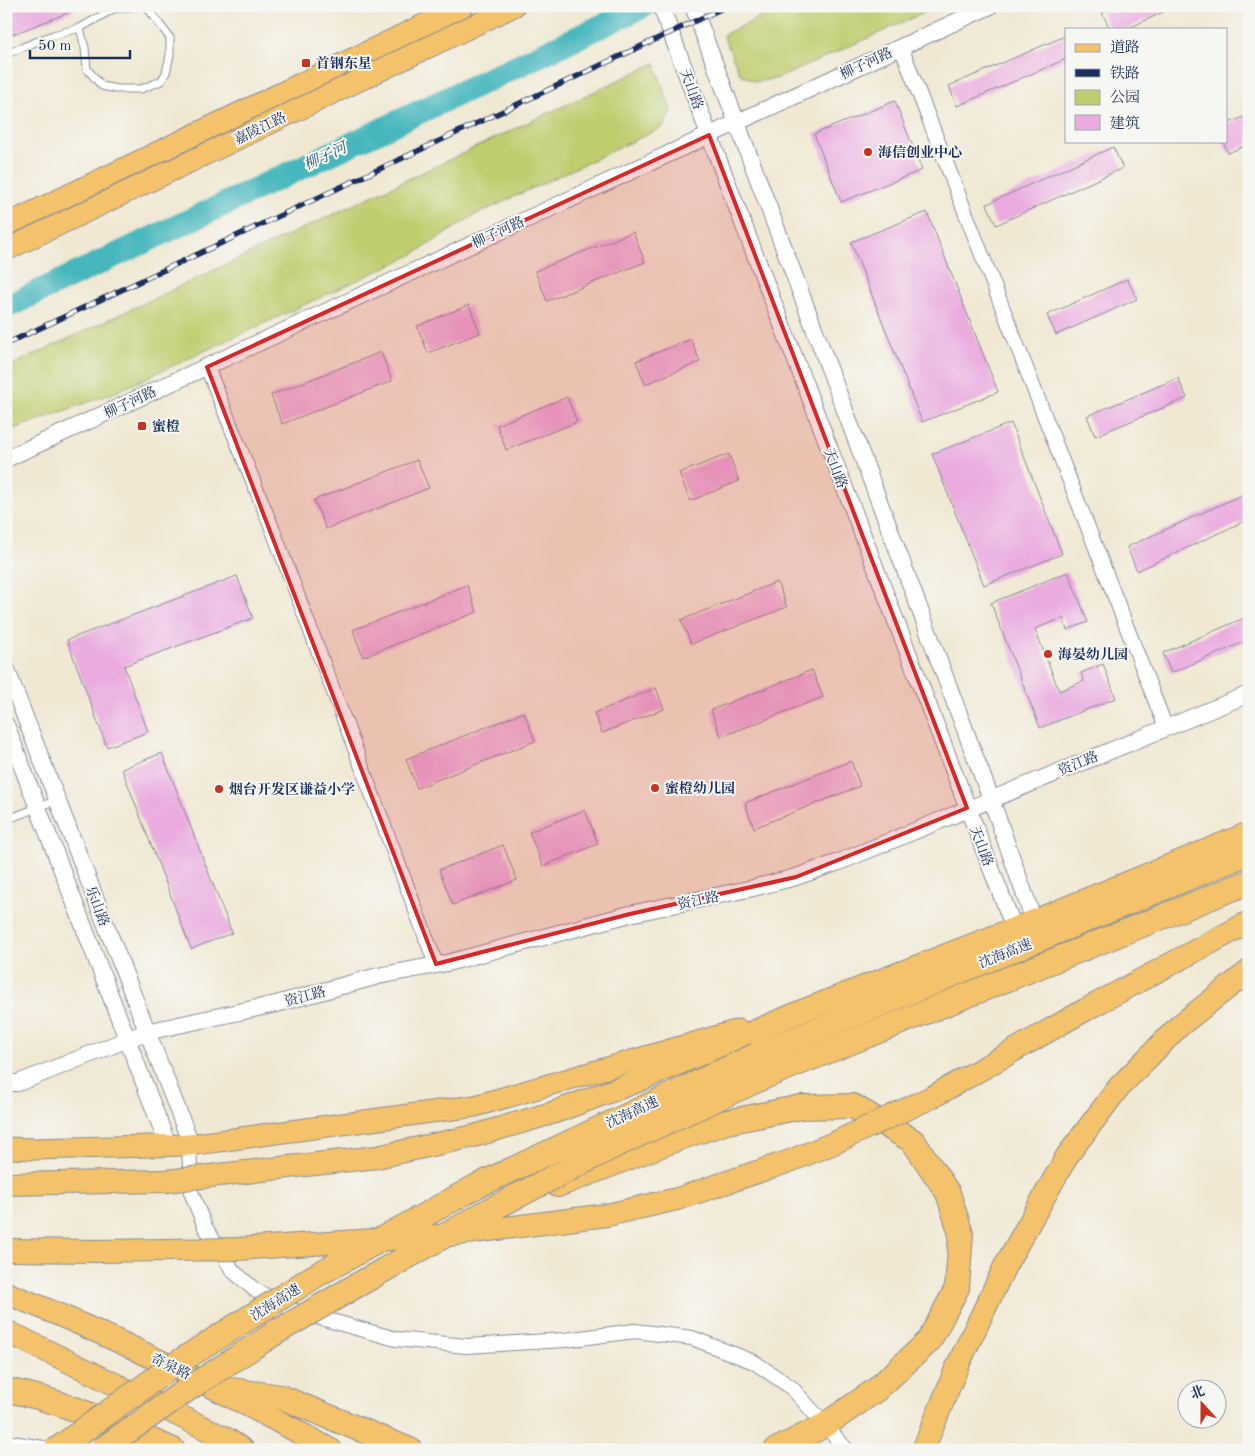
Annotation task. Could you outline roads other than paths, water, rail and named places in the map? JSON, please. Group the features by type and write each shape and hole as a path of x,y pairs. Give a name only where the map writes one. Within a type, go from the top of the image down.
{"highway":[{"path":"6,1184 166,1181 377,1157 474,1136 555,1112 638,1081 802,1011 1249,833"},
{"name":"沈海高速","path":"56,1450 171,1367 314,1276 477,1186 756,1055 1249,853"},
{"name":"沈海高速","path":"101,1450 188,1389 275,1333 488,1212 614,1146 764,1077 1249,882"},
{"path":"6,1250 97,1252 237,1249 450,1235 607,1215 677,1199 790,1161 834,1143 934,1096 1085,1010 1249,922"},
{"path":"923,1450 958,1367 1005,1266 1067,1156 1119,1087 1179,1026 1249,971"},
{"path":"488,1212 682,1137 727,1122 801,1107 853,1106 913,1141 948,1193 960,1234 957,1288 929,1341 876,1390 825,1425 776,1450"},
{"name":"奇泉路","path":"6,1293 58,1313 218,1388 331,1450"},
{"path":"6,1331 227,1439 243,1450"},
{"path":"218,1388 281,1397 410,1450"},
{"path":"6,1390 30,1394 87,1414 173,1450"}],"main road":[{"name":"嘉陵江路","path":"6,225 463,6"},
{"name":"嘉陵江路","path":"6,250 514,6"},
{"path":"6,1148 35,1149 182,1144 475,1106 802,1011"}],"street":[{"name":"天山路","path":"661,6 967,808 1024,924"},
{"name":"天山路","path":"693,6 991,799 1024,924"},
{"name":"柳子河路","path":"6,460 990,6"},
{"path":"901,47 1166,728"},
{"path":"207,366 274,533 436,964"},
{"name":"乐山路","path":"6,668 146,1032 182,1144"},
{"name":"资江路","path":"6,1083 18,1083 146,1032 276,1004 378,976 436,964 630,914 796,877 839,862 1249,694"},
{"name":"乐山路","path":"6,725 126,1039 182,1144"},
{"path":"182,1144 191,1192 205,1227 233,1271 255,1290 292,1310 396,1339 466,1346 566,1340 635,1331 692,1338 754,1362 792,1388 847,1450"},
{"path":"6,1442 56,1450"}],"lane":[{"path":"6,54 53,35 80,28 112,8 136,6"},
{"path":"80,28 85,48 87,69 102,86 141,89 161,81 166,72 170,55 170,38 146,6"},
{"path":"6,820 57,800"}],"waterway":[{"name":"柳子河","path":"6,307 644,6"}],"railway":[{"path":"6,344 727,6"}],"place":[{"name":"首钢东星","path":"306,63"},
{"name":"海信创业中心","path":"868,152"},
{"name":"蜜橙","path":"142,426"},
{"name":"海晏幼儿园","path":"1048,654"},
{"name":"蜜橙幼儿园","path":"655,788"},
{"name":"烟台开发区谦益小学","path":"219,789"}]}
